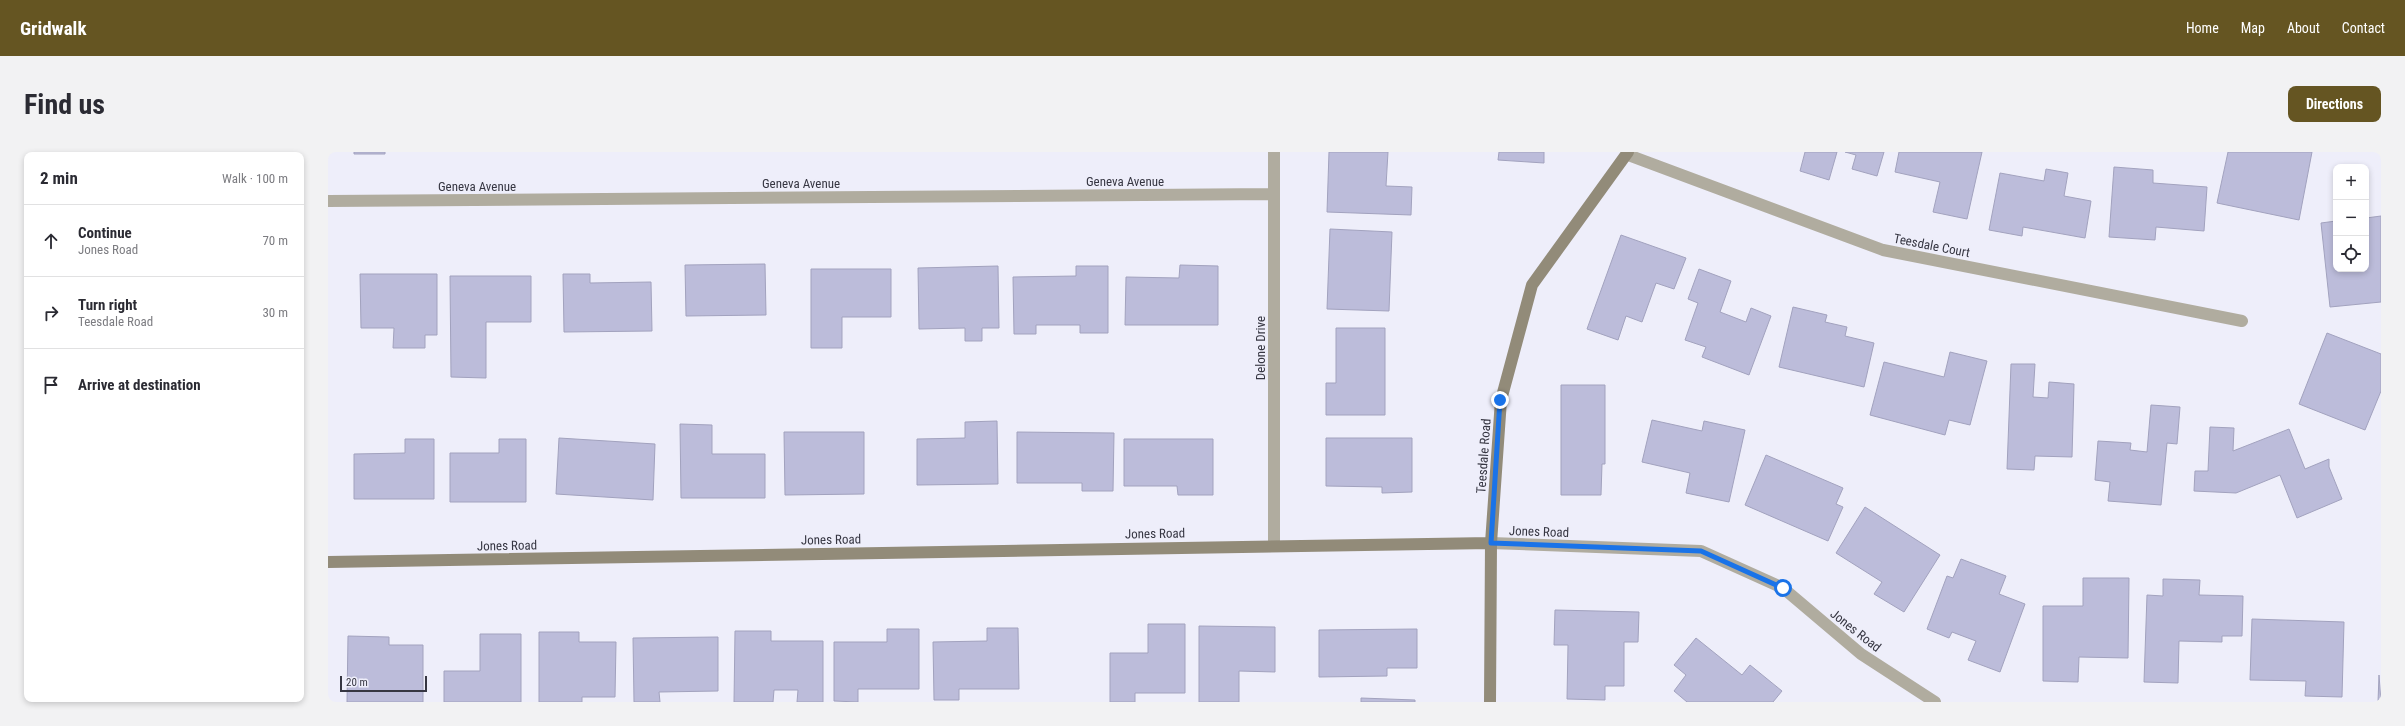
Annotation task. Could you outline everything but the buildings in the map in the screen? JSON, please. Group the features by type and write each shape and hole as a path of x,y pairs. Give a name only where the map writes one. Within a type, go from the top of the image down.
{"street":[{"name":"Delone Drive","path":"1274,152 1274,545"},
{"name":"Teesdale Court","path":"1628,153 1883,250 2242,321"},
{"name":"Teesdale Road","path":"1490,702 1491,543 1500,400 1532,286 1628,153"},
{"name":"Geneva Avenue","path":"328,201 1274,194"},
{"name":"Jones Road","path":"328,562 1274,545 1491,543 1701,551 1783,588 1861,654 1935,702"}],"route":[{"path":"1500,400 1491,543 1701,551 1783,588"}]}
